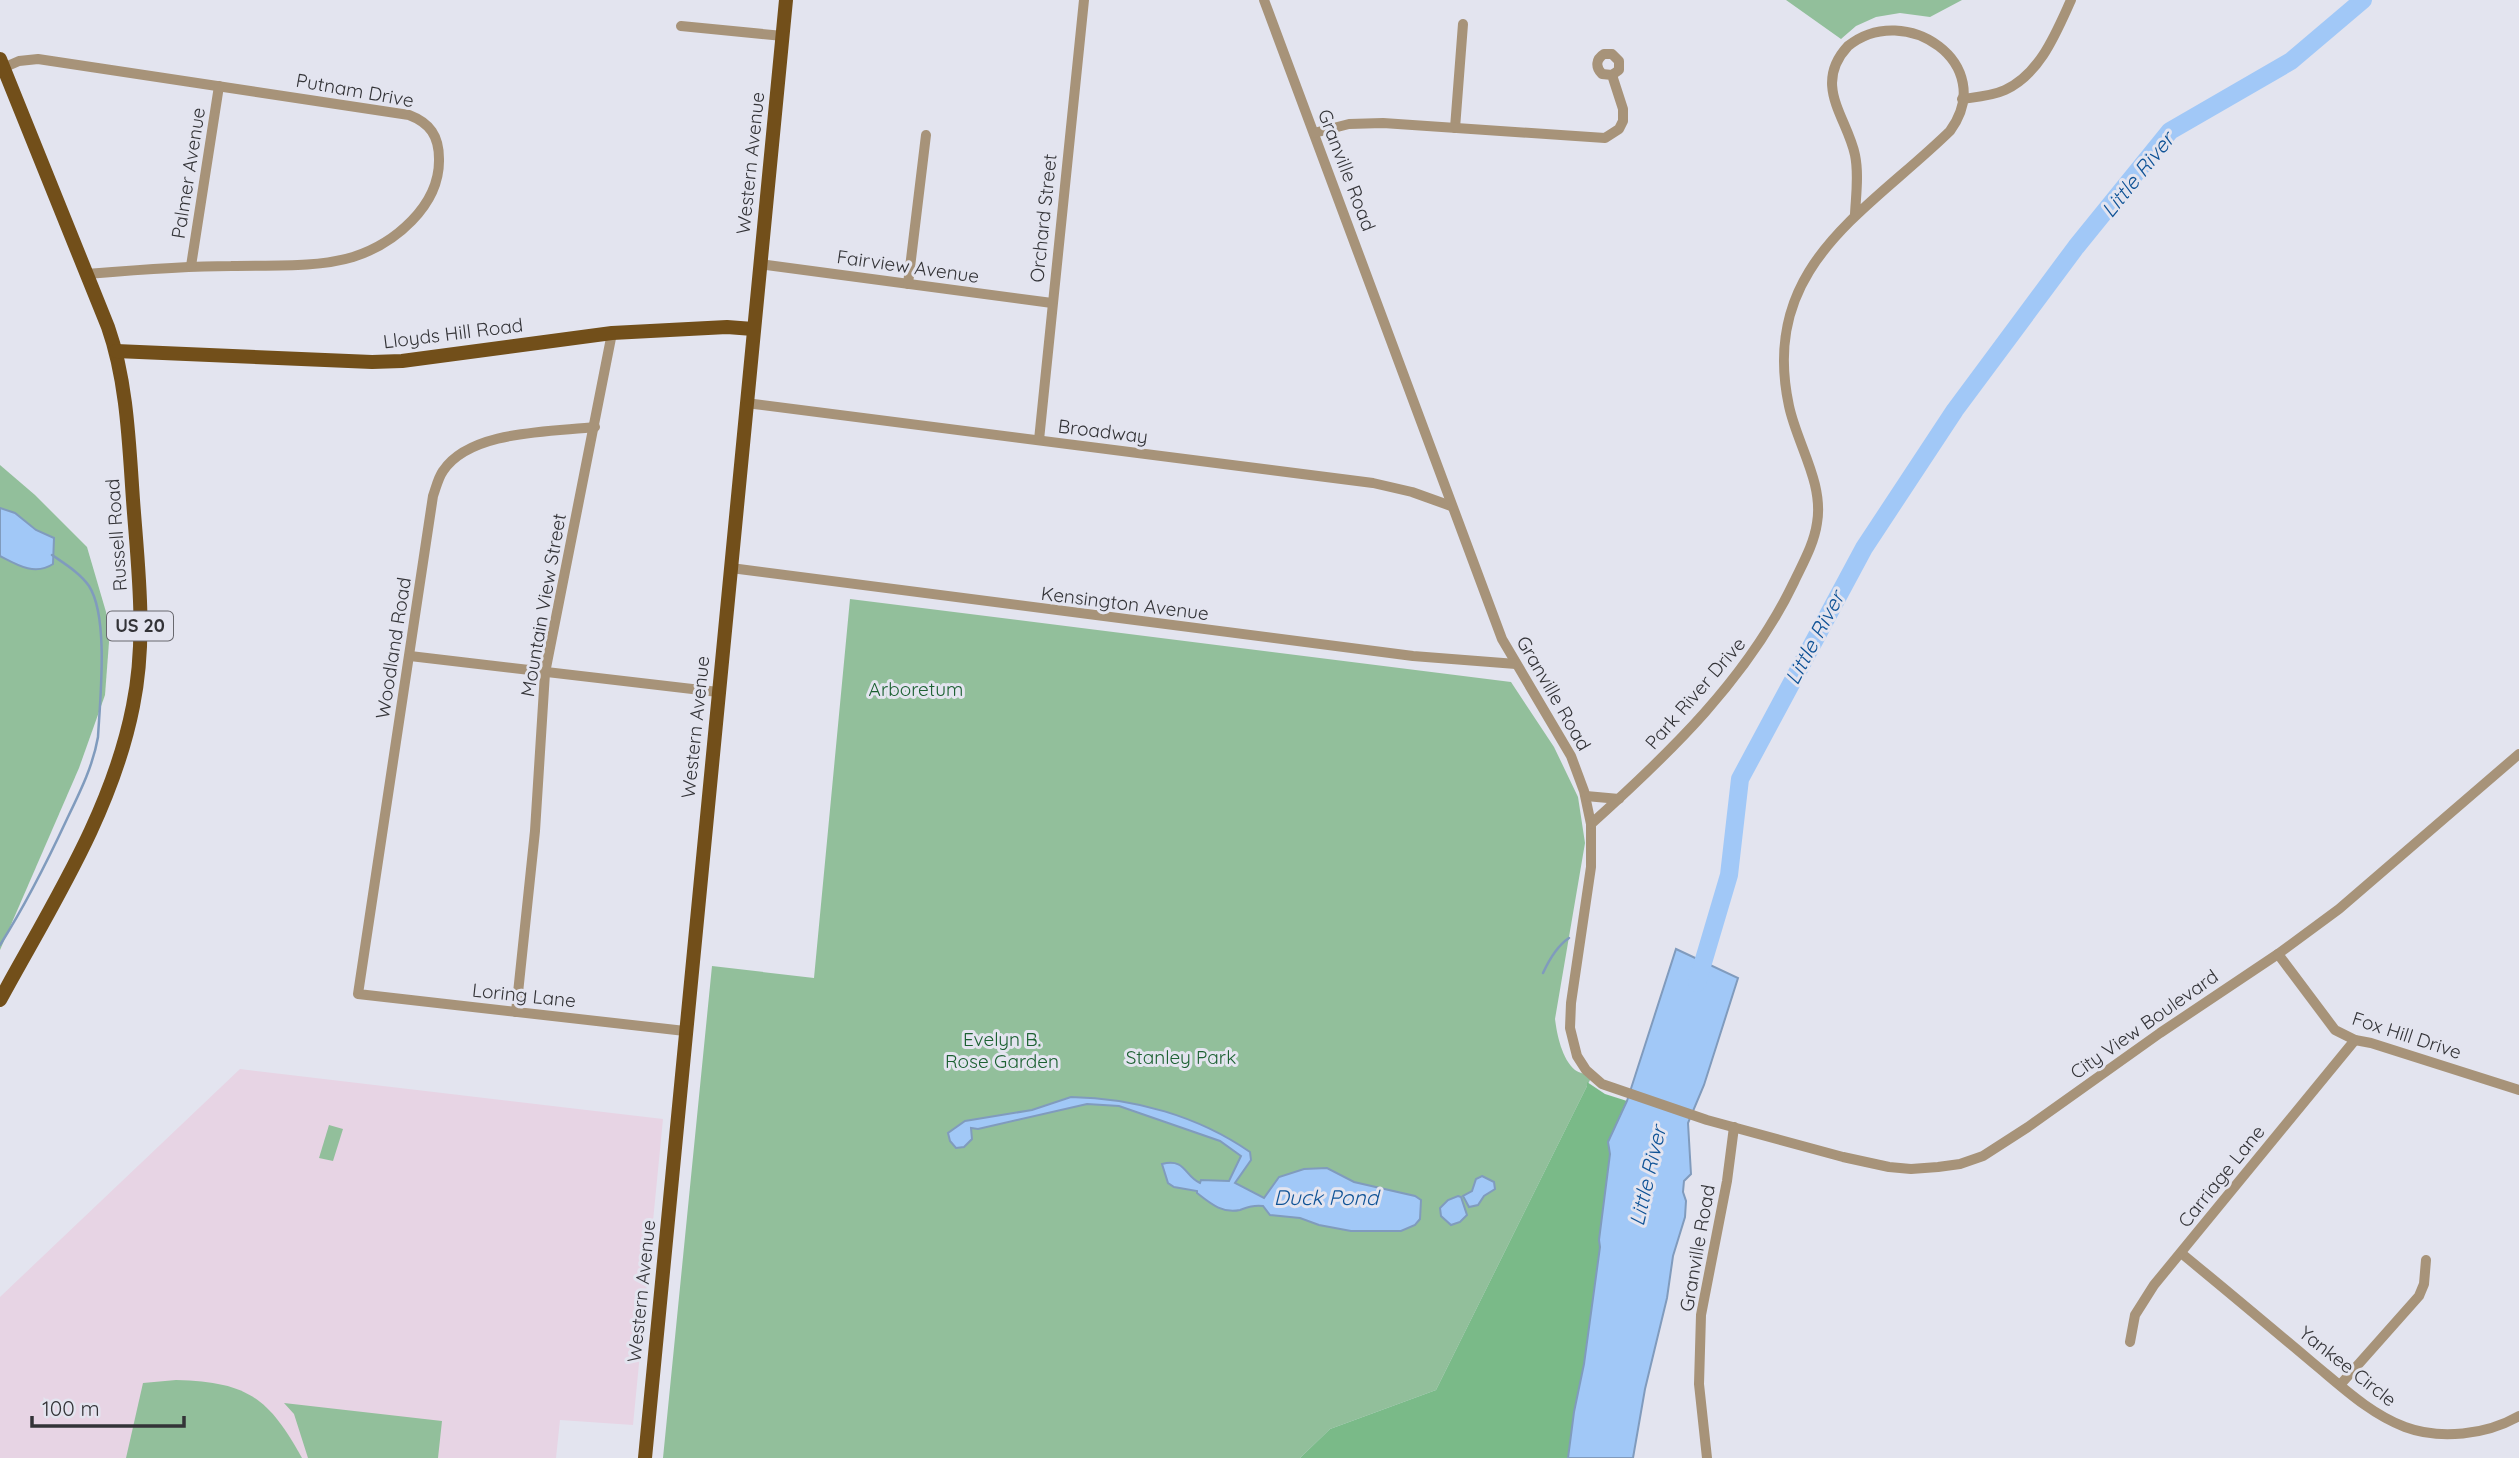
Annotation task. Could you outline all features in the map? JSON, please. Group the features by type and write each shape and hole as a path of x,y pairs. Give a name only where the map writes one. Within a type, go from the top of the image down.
{"main road":[{"name":"Western Avenue","path":"645,1458 786,0"},
{"name":"Russell Road","path":"0,1000 89,836 116,769 133,705 140,645 140,600 129,442 116,351 2,63"},
{"name":"Lloyds Hill Road","path":"116,351 402,361 612,333 702,327 753,329"}],"street":[{"name":"Orchard Street","path":"1039,440 1084,0"},
{"name":"Granville Road","path":"1264,0 1502,639 1571,756 1586,796 1591,824 1589,892 1571,1003 1570,1034 1577,1056 1596,1080 1610,1088 1734,1127 1701,1323 1699,1384 1707,1458"},
{"path":"1962,99 2003,91 2024,79 2044,53 2071,0"},
{"path":"1455,128 1463,24"},
{"name":"Park River Drive","path":"1591,824 1707,711 1754,654 1780,610 1811,546 1818,520 1818,498 1797,438 1788,402 1784,365 1792,308 1807,275 1828,244 1855,214 1950,131 1958,119 1962,99 1961,74 1957,61 1945,44 1905,25 1891,24 1872,29 1849,45 1837,63 1832,84 1836,106 1856,157 1855,214"},
{"path":"681,26 783,36"},
{"name":"Putnam Drive","path":"2,63 38,59 398,114 421,120 430,128 437,141 438,176 428,200 401,231 377,247 352,257 277,265 87,274"},
{"path":"1314,133 1360,123 1596,139 1609,136 1619,129 1623,117 1622,104 1612,75"},
{"name":"Palmer Avenue","path":"191,267 219,86"},
{"path":"908,284 926,135"},
{"name":"Fairview Avenue","path":"759,264 1052,303"},
{"name":"Mountain View Street","path":"516,1012 535,831 545,673 612,333"},
{"name":"Broadway","path":"746,403 1373,483 1412,492 1451,506"},
{"name":"Woodland Road","path":"358,994 433,496 444,469 472,447 490,440 595,427"},
{"name":"Kensington Avenue","path":"730,568 1007,606 1413,656 1516,664"},
{"path":"410,656 718,692"},
{"name":"City View Boulevard","path":"1734,1127 1889,1167 1911,1169 1960,1164 1983,1156 2278,954 2339,909 2519,754"},
{"path":"1586,796 1619,799"},
{"name":"Fox Hill Drive","path":"2278,954 2335,1030 2355,1040 2519,1090"},
{"name":"Loring Lane","path":"358,994 685,1031"},
{"name":"Carriage Lane","path":"2130,1342 2135,1315 2154,1285 2355,1040"},
{"name":"Yankee Circle","path":"2181,1253 2340,1385 2382,1416 2405,1427 2429,1433 2462,1433 2496,1426 2519,1416"},
{"path":"2340,1385 2419,1296 2424,1284 2426,1259"}],"shaded area":[{"path":"240,1069 663,1119 633,1425 560,1420 556,1458 0,1458 0,1297"}],"green space":[{"path":"1786,0 1962,0 1930,17 1900,13 1876,17 1856,26 1841,39"},
{"path":"0,465 35,495 87,547 106,612 109,642 105,695 79,768 0,950"},
{"name":"Stanley Park","path":"850,599 1511,682 1554,747 1578,797 1585,843 1555,1019 1563,1053 1570,1065 1581,1073 1592,1076 1436,1390 1330,1429 1300,1458 663,1458 712,966 814,978"},
{"path":"1587,1082 1605,1094 1627,1101 1615,1128 1612,1146 1584,1364 1568,1458 1300,1458 1330,1429 1436,1390"},
{"path":"329,1125 343,1129 333,1161 319,1158"},
{"path":"176,1380 221,1384 253,1397 278,1420 302,1458 126,1458 143,1383"},
{"path":"284,1403 442,1421 438,1458 308,1458 294,1414"}],"water":[{"path":"0,508 15,513 36,530 54,538 53,564 33,569 19,566 0,556"},
{"path":"1676,949 1738,978 1704,1085 1688,1123 1691,1174 1684,1181 1685,1217 1673,1256 1667,1298 1645,1389 1633,1458 1568,1458 1600,1247 1610,1154 1608,1142 1627,1101"},
{"name":"Duck Pond","path":"1071,1097 1142,1105 1209,1128 1250,1152 1251,1160 1235,1183 1264,1198 1279,1177 1304,1169 1327,1168 1354,1182 1415,1196 1421,1200 1420,1219 1415,1225 1401,1231 1351,1231 1300,1218 1270,1215 1263,1206 1234,1211 1222,1209 1197,1191 1174,1187 1168,1183 1162,1164 1176,1163 1200,1183 1201,1180 1229,1181 1241,1156 1220,1141 1119,1106 1087,1104 978,1129 971,1128 972,1139 964,1147 956,1148 950,1141 948,1133 965,1121 1032,1110"},
{"path":"1482,1176 1494,1182 1495,1189 1484,1196 1478,1205 1469,1207 1463,1196 1472,1191 1476,1179"},
{"path":"1461,1197 1467,1215 1460,1222 1451,1225 1441,1216 1440,1208 1448,1200"}],"waterway":[{"name":"Little River","path":"1697,983 1729,875 1740,779 1864,548 1955,410 2076,247 2170,131 2291,61 2363,0"},
{"path":"0,945 36,883 77,799 98,737 102,659 95,600 89,586 81,577 52,555"},
{"path":"1543,973 1554,954 1569,938"}],"park label":[{"name":"Arboretum","path":"916,689"},
{"name":"Evelyn B. Rose Garden","path":"1002,1050"}]}
